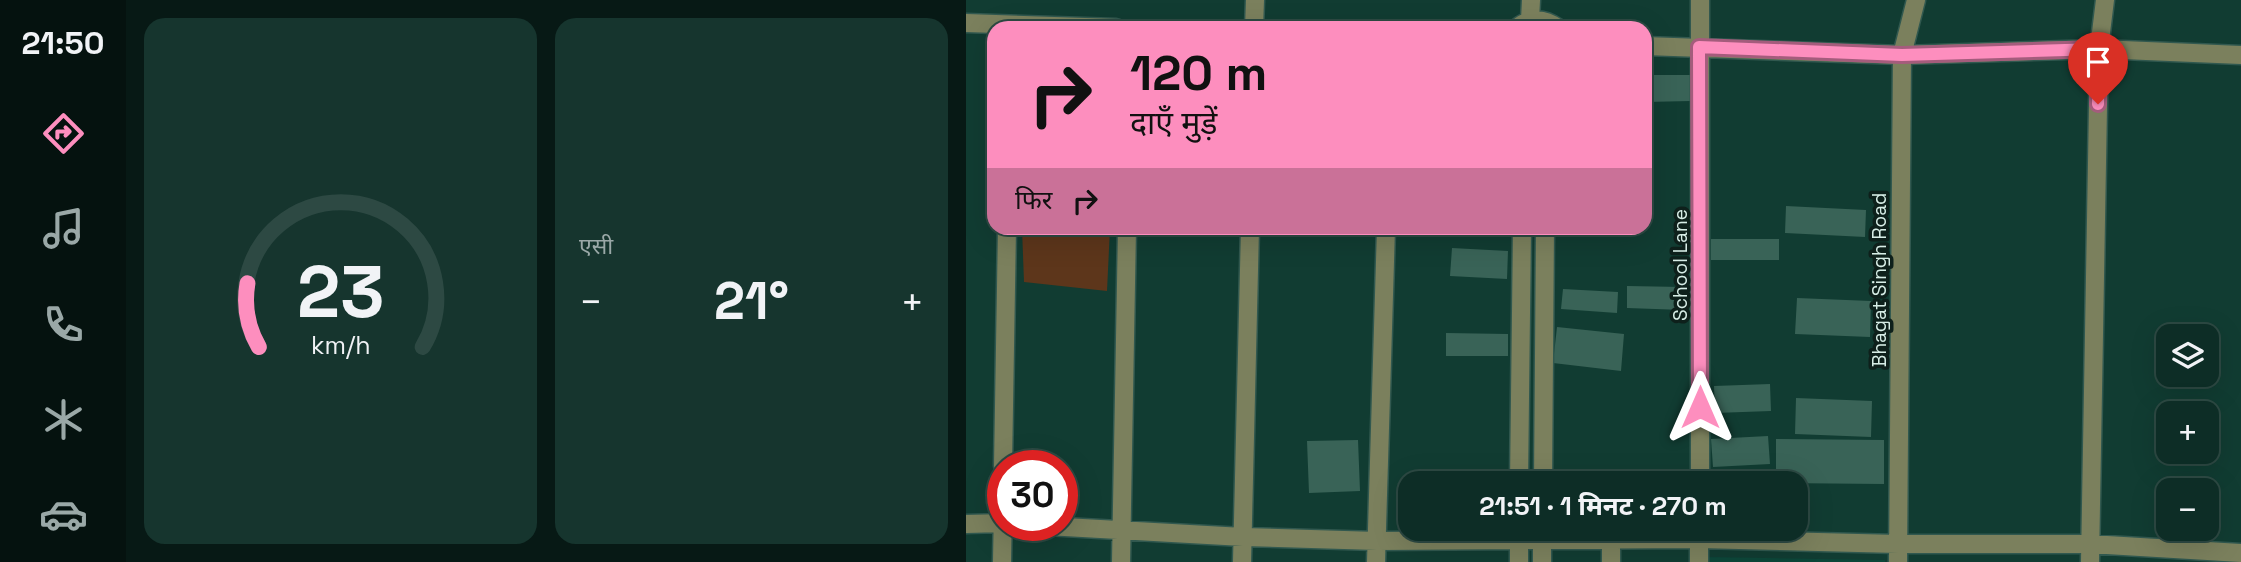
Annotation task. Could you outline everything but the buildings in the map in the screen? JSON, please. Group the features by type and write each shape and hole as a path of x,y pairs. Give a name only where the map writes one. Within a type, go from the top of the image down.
{"street":[{"path":"1254,21 1255,0"},
{"path":"1524,21 1531,0"},
{"name":"School Lane","path":"1700,0 1700,471"},
{"name":"Bhagat Singh Road","path":"1898,553 1902,55 1916,0"},
{"path":"2090,553 2099,49 2105,0"},
{"path":"966,23 987,24"},
{"path":"1652,46 1902,55 2099,49 2241,55"},
{"path":"1003,450 1007,235"},
{"path":"1121,562 1127,235"},
{"path":"1242,562 1250,235"},
{"path":"1376,562 1386,235"},
{"path":"1519,471 1522,235"},
{"path":"1543,471 1545,235"},
{"path":"966,524 987,523"},
{"path":"1078,528 1243,537 1398,540"},
{"path":"1002,562 1003,541"},
{"path":"1519,541 1519,562"},
{"path":"1542,541 1542,562"},
{"path":"1611,541 1611,562"},
{"path":"1699,541 1699,562"},
{"path":"1772,541 1898,553 2241,552"}],"shaded area":[{"path":"1022,235 1110,235 1107,291 1024,282"},
{"path":"1708,557 1885,560 1885,562 1708,562"}],"route":[{"path":"1700,407 1699,47 1902,55 2099,49 2098,104"}]}
